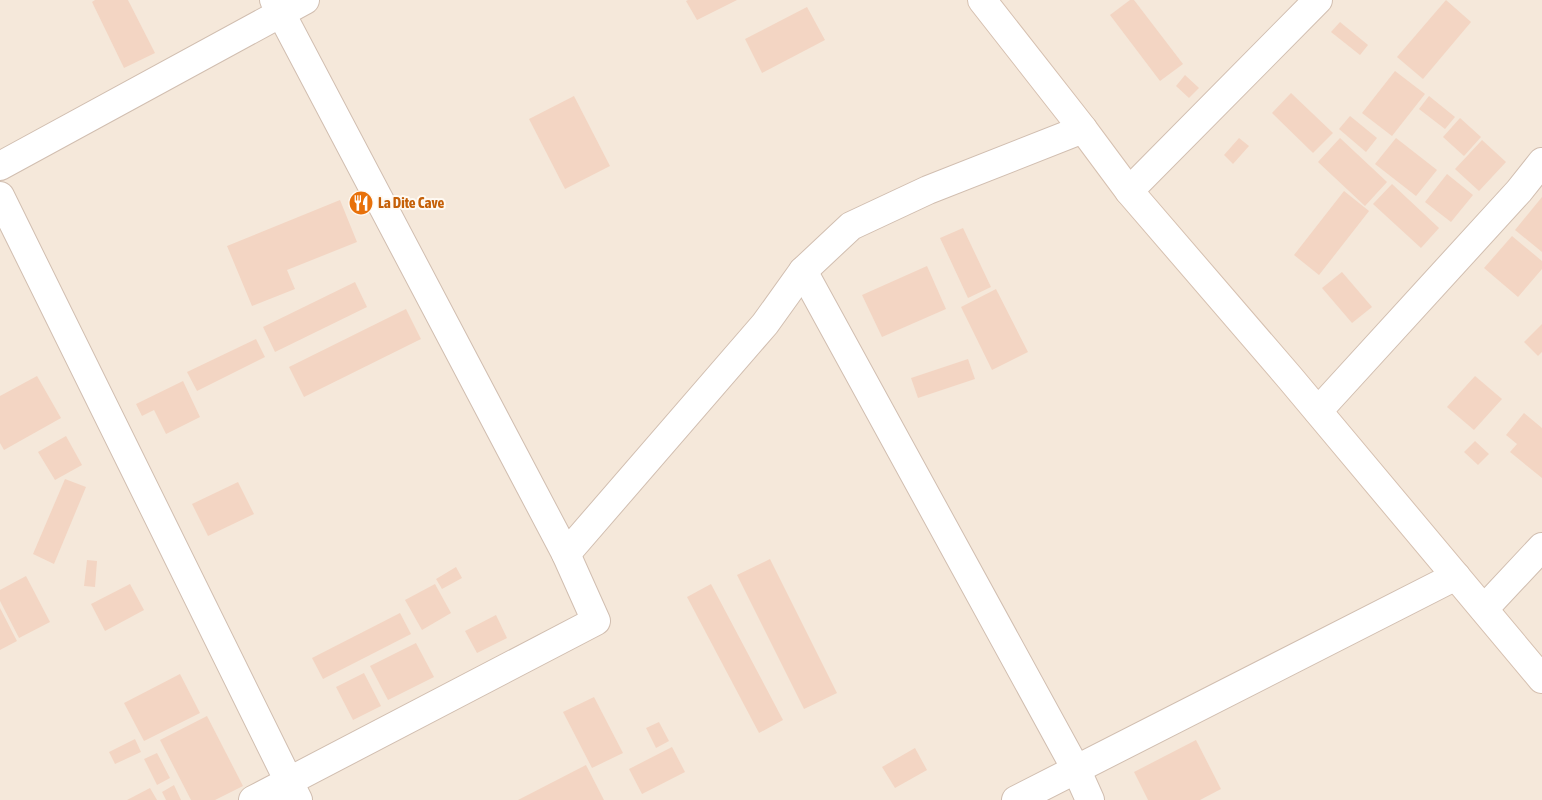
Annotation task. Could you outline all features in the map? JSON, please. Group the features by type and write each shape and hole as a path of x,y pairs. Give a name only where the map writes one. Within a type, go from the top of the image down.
{"street":[{"path":"0,166 277,7 305,0"},
{"path":"982,0 1129,191 1318,411 1542,678"},
{"path":"1129,191 1318,0"},
{"path":"253,800 293,791 596,621 566,554 277,7"},
{"path":"566,554 765,324 803,271 851,226 928,190 1083,129"},
{"path":"1318,411 1519,191 1542,162"},
{"path":"0,196 293,791"},
{"path":"803,271 1077,771 1090,800"},
{"path":"1484,609 1542,547"},
{"path":"1016,800 1077,771 1456,576"}],"shaded area":[{"path":"0,0 1542,0 1542,800 0,800"}],"building":[{"path":"95,0 128,0 155,53 124,68 92,2"},
{"path":"688,0 737,0 697,20 686,1"},
{"path":"1130,0 1134,0 1183,64 1160,81 1110,15"},
{"path":"1446,0 1471,22 1423,79 1397,57"},
{"path":"807,7 825,40 762,73 745,39"},
{"path":"1340,22 1368,45 1360,55 1331,32"},
{"path":"1395,71 1425,94 1392,136 1362,113"},
{"path":"1185,75 1199,88 1189,98 1176,86"},
{"path":"1291,93 1333,133 1313,153 1272,113"},
{"path":"574,96 610,166 565,189 529,119"},
{"path":"1429,96 1455,117 1445,129 1419,109"},
{"path":"1350,116 1377,138 1366,152 1339,129"},
{"path":"1460,118 1481,137 1464,156 1443,137"},
{"path":"1239,138 1249,146 1233,164 1224,155"},
{"path":"1340,138 1387,182 1365,206 1318,162"},
{"path":"1396,138 1437,170 1416,196 1375,164"},
{"path":"1482,140 1506,162 1479,191 1455,169"},
{"path":"1447,174 1473,195 1451,222 1425,202"},
{"path":"1392,184 1439,228 1421,248 1373,204"},
{"path":"1344,191 1369,211 1319,275 1294,255"},
{"path":"1542,197 1542,252 1515,230"},
{"path":"340,200 357,242 287,270 295,289 252,306 227,246"},
{"path":"963,228 991,287 968,298 940,238"},
{"path":"1512,236 1542,261 1542,269 1518,297 1484,268"},
{"path":"927,266 946,309 882,337 862,295"},
{"path":"1342,272 1372,307 1352,323 1322,288"},
{"path":"355,282 367,307 275,352 263,327"},
{"path":"996,289 1028,352 992,370 961,307"},
{"path":"406,309 421,339 304,397 289,367"},
{"path":"1542,324 1542,352 1538,356 1524,342"},
{"path":"256,339 265,357 197,391 187,372"},
{"path":"968,359 975,379 918,398 911,378"},
{"path":"37,376 61,418 4,450 0,443 0,396"},
{"path":"1475,376 1502,399 1474,430 1447,407"},
{"path":"183,381 200,417 166,434 154,410 142,416 136,404"},
{"path":"1524,413 1542,428 1542,478 1510,452 1517,444 1506,435"},
{"path":"66,436 82,465 55,480 38,452"},
{"path":"1475,441 1489,454 1478,465 1464,452"},
{"path":"65,479 86,487 54,564 33,554"},
{"path":"238,482 254,514 208,536 192,504"},
{"path":"770,559 837,693 804,709 737,575"},
{"path":"87,560 97,561 95,587 84,586"},
{"path":"456,567 462,578 442,589 436,579"},
{"path":"26,576 50,622 19,638 0,601 0,590"},
{"path":"130,584 144,610 105,631 91,604"},
{"path":"435,584 451,613 422,630 405,600"},
{"path":"711,584 783,720 759,733 687,597"},
{"path":"0,608 17,641 0,650"},
{"path":"400,613 411,634 323,679 312,658"},
{"path":"496,615 507,638 477,653 465,631"},
{"path":"416,643 434,677 388,700 370,666"},
{"path":"364,673 381,706 353,720 336,687"},
{"path":"180,674 200,713 144,741 124,703"},
{"path":"594,697 623,753 592,768 563,712"},
{"path":"207,716 243,786 215,800 191,800 160,740"},
{"path":"659,722 669,741 656,748 646,728"},
{"path":"135,739 141,752 115,764 109,752"},
{"path":"1196,740 1221,789 1200,800 1148,800 1134,772"},
{"path":"672,747 685,772 642,794 629,769"},
{"path":"915,748 927,770 895,788 882,767"},
{"path":"157,753 170,778 157,785 144,759"},
{"path":"586,765 604,800 518,800"},
{"path":"174,785 181,800 166,800 162,792"},
{"path":"150,788 157,800 127,800"}],"place":[{"name":"La Dite Cave","path":"361,203"}]}
